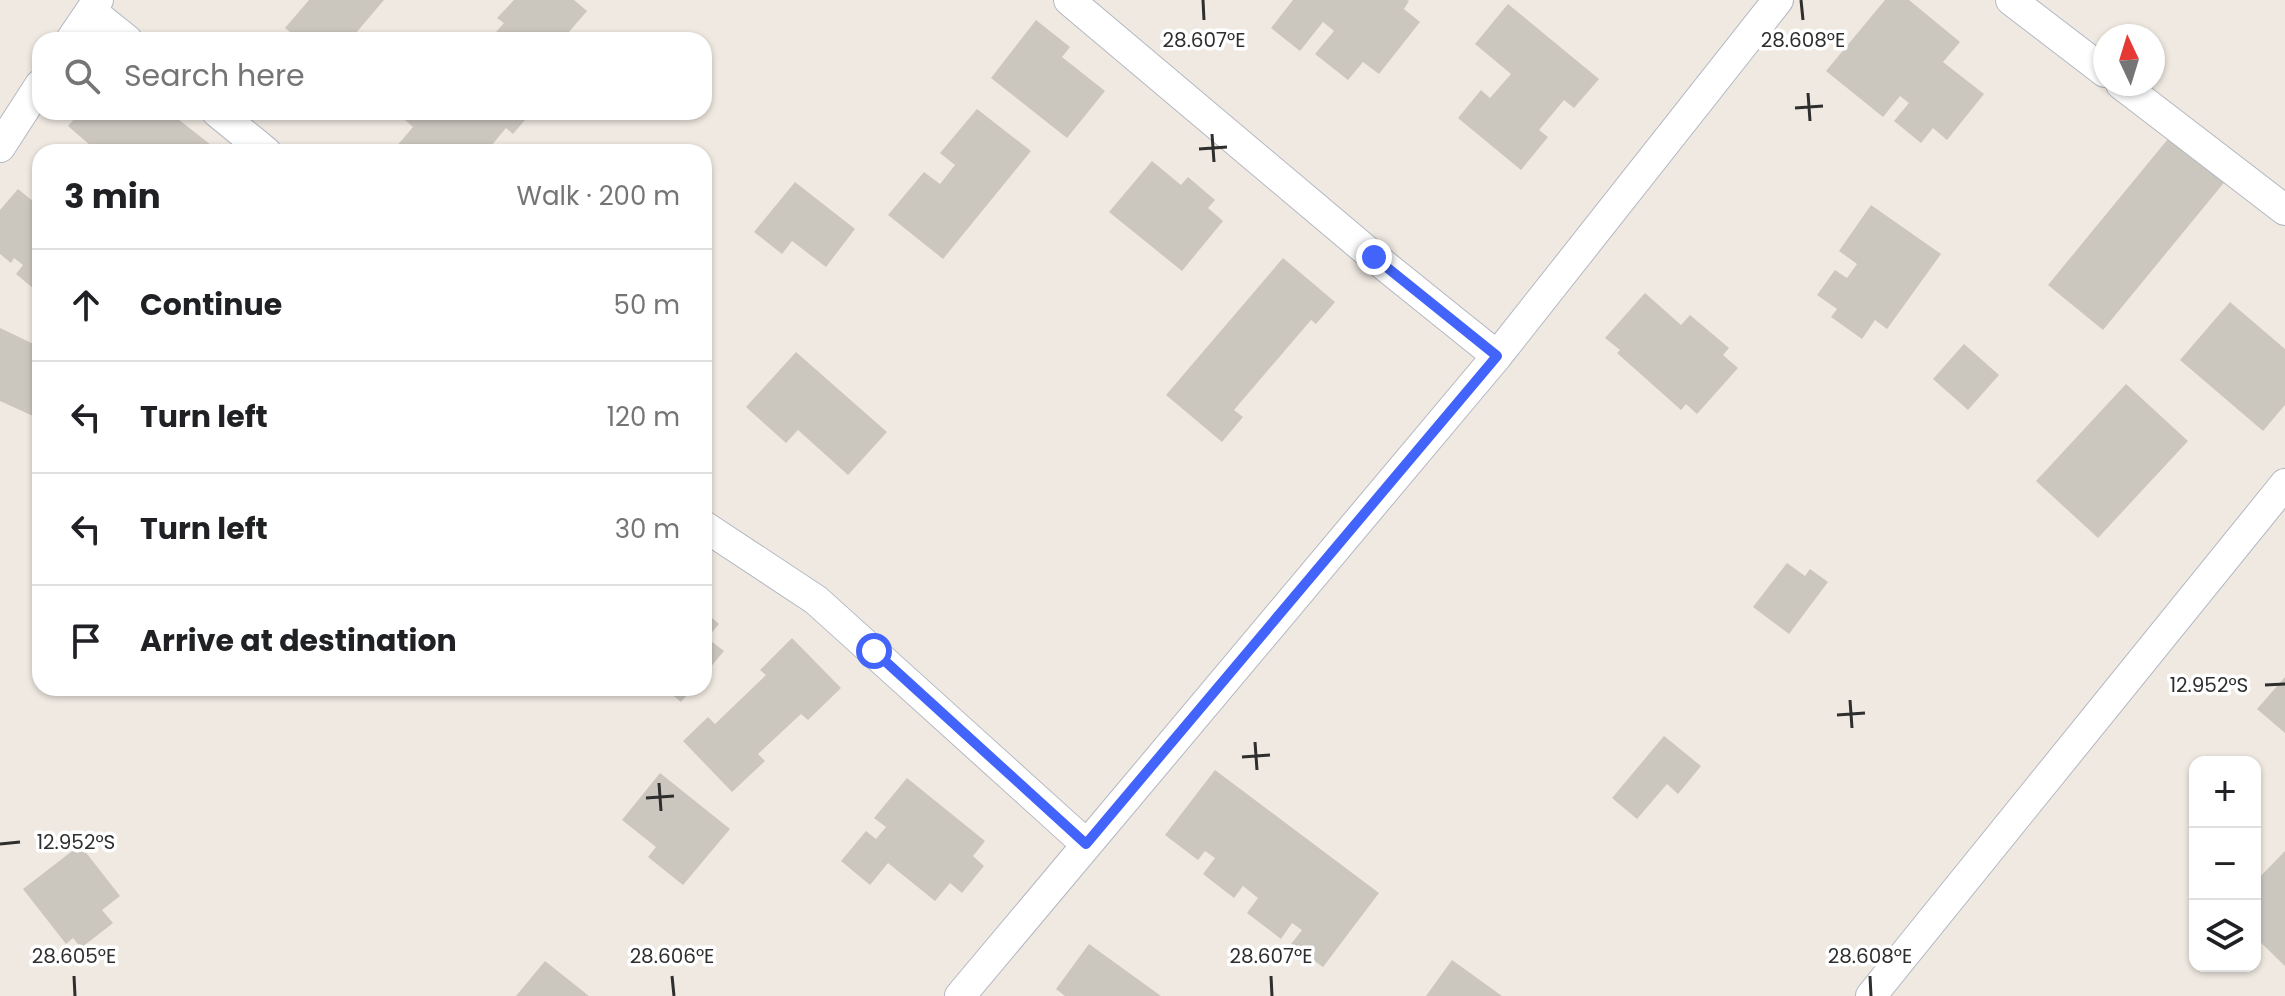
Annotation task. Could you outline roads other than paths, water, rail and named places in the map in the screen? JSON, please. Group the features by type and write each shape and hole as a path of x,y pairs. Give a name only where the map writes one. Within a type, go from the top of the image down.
{"street":[{"path":"1069,0 1362,247 1497,356"},
{"path":"960,996 1497,356 1778,0"},
{"path":"2011,0 2093,63"},
{"path":"76,32 94,5 119,32"},
{"path":"2137,96 2285,210"},
{"path":"0,147 32,97"},
{"path":"227,120 256,144"},
{"path":"1871,996 2285,484"},
{"path":"712,531 816,600 1086,844"}]}
